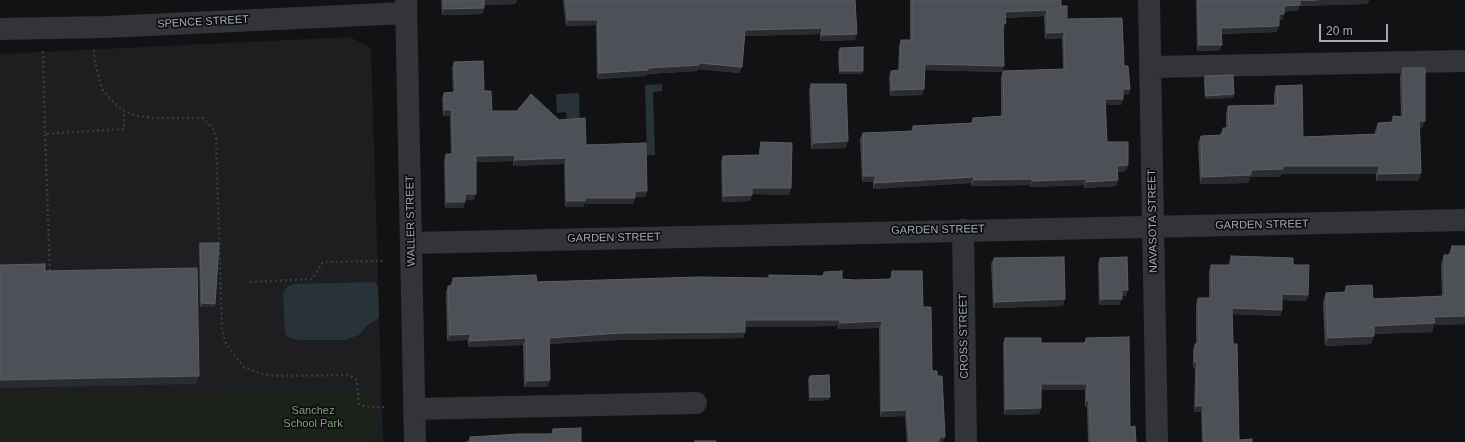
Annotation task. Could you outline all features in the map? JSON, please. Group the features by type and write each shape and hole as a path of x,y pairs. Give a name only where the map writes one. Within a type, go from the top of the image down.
{"street":[{"name":"NAVASOTA STREET","path":"1149,0 1157,442"},
{"name":"SPENCE STREET","path":"0,29 113,26 406,6"},
{"name":"WALLER STREET","path":"406,6 415,442"},
{"path":"1150,67 1465,61"},
{"name":"GARDEN STREET","path":"411,243 1465,220"},
{"name":"CROSS STREET","path":"963,230 966,442"},
{"path":"414,409 696,403"}],"path":[{"path":"94,50 95,62 102,89 114,103 124,111 138,116 154,118 203,118 213,129 216,138 222,330 226,344 244,367 262,374 278,376 347,375 357,381 359,404 366,407 387,407"},
{"path":"43,51 50,280"},
{"path":"45,134 124,130 124,111"},
{"path":"250,282 312,279 323,262 383,261"},
{"path":"214,289 221,289"}],"shaded area":[{"path":"350,37 371,48 383,442 0,442 0,54"},
{"path":"662,84 662,91 653,92 655,155 647,155 645,85"},
{"path":"579,93 580,123 567,123 566,112 557,113 556,94"},
{"path":"374,282 378,287 379,318 367,325 359,335 345,340 298,340 287,337 285,332 283,292 288,286 294,284"}],"green space":[{"name":"Sanchez School Park","path":"373,391 376,442 0,442 0,395"}],"building":[{"path":"444,0 484,0 484,8 444,9"},
{"path":"566,0 855,0 857,34 822,35 822,28 745,30 742,67 699,63 699,65 599,73 598,20 568,20"},
{"path":"912,0 1061,0 1061,6 1067,6 1067,19 1122,18 1124,66 1128,66 1130,89 1123,89 1123,99 1105,99 1107,142 1128,142 1128,165 1117,166 1118,180 1086,182 1086,179 1032,181 1032,179 974,180 974,177 875,183 875,176 864,176 863,133 913,131 913,126 973,123 973,118 1004,116 1003,71 1065,69 1064,32 1047,33 1047,10 1005,12 1006,23 1003,24 1004,66 925,64 924,89 892,90 891,71 900,70 901,40 912,40"},
{"path":"1198,0 1300,0 1300,5 1284,6 1284,14 1279,14 1279,26 1221,28 1222,45 1199,45"},
{"path":"863,47 863,71 840,71 840,48"},
{"path":"483,61 484,91 491,91 492,111 517,111 531,94 559,120 585,118 586,145 646,143 647,191 635,191 635,198 585,198 585,201 567,201 566,158 515,160 515,155 476,156 476,194 465,194 465,202 447,202 446,154 453,154 452,110 445,110 444,93 456,92 454,62"},
{"path":"1403,68 1425,68 1425,121 1419,121 1421,173 1379,174 1379,166 1283,166 1283,169 1251,170 1251,175 1202,177 1201,136 1223,135 1223,128 1229,128 1228,106 1278,105 1276,86 1302,85 1303,137 1378,134 1378,123 1394,122 1393,116 1404,117"},
{"path":"1233,75 1234,94 1206,96 1205,76"},
{"path":"811,84 846,84 848,141 814,143"},
{"path":"761,142 792,143 791,188 752,188 752,195 724,196 723,156 761,155"},
{"path":"200,243 219,243 215,304 202,303"},
{"path":"1452,246 1465,246 1465,316 1434,317 1435,323 1374,326 1374,336 1328,338 1326,293 1347,292 1346,286 1372,285 1373,299 1445,296 1444,255 1452,255"},
{"path":"1231,256 1293,258 1293,265 1309,265 1308,295 1282,294 1282,310 1232,308 1233,344 1237,344 1239,440 1252,439 1252,442 1204,442 1203,406 1196,406 1197,362 1195,362 1195,344 1199,344 1198,298 1212,298 1211,265 1232,265"},
{"path":"1064,257 1065,299 995,302 994,258"},
{"path":"1127,257 1128,290 1122,290 1122,299 1101,299 1100,258"},
{"path":"45,264 45,271 197,268 199,376 0,380 0,265"},
{"path":"842,271 842,279 855,280 892,279 892,271 922,271 923,307 931,307 932,371 937,371 937,376 942,376 945,437 939,437 939,442 910,442 907,410 882,411 882,321 840,323 840,320 745,320 745,332 621,333 549,338 550,380 527,381 526,338 470,341 470,334 450,335 448,286 453,286 453,278 536,275 537,282 698,277 769,278 769,275 824,276 824,272"},
{"path":"1129,337 1130,427 1135,426 1136,442 1091,442 1087,384 1041,384 1041,408 1006,409 1005,338 1041,338 1041,343 1086,343 1086,338"},
{"path":"829,375 830,397 811,397 810,376"},
{"path":"581,428 581,442 471,442 470,437 519,434 553,434 553,429"},
{"path":"716,441 716,442 695,442"}]}
